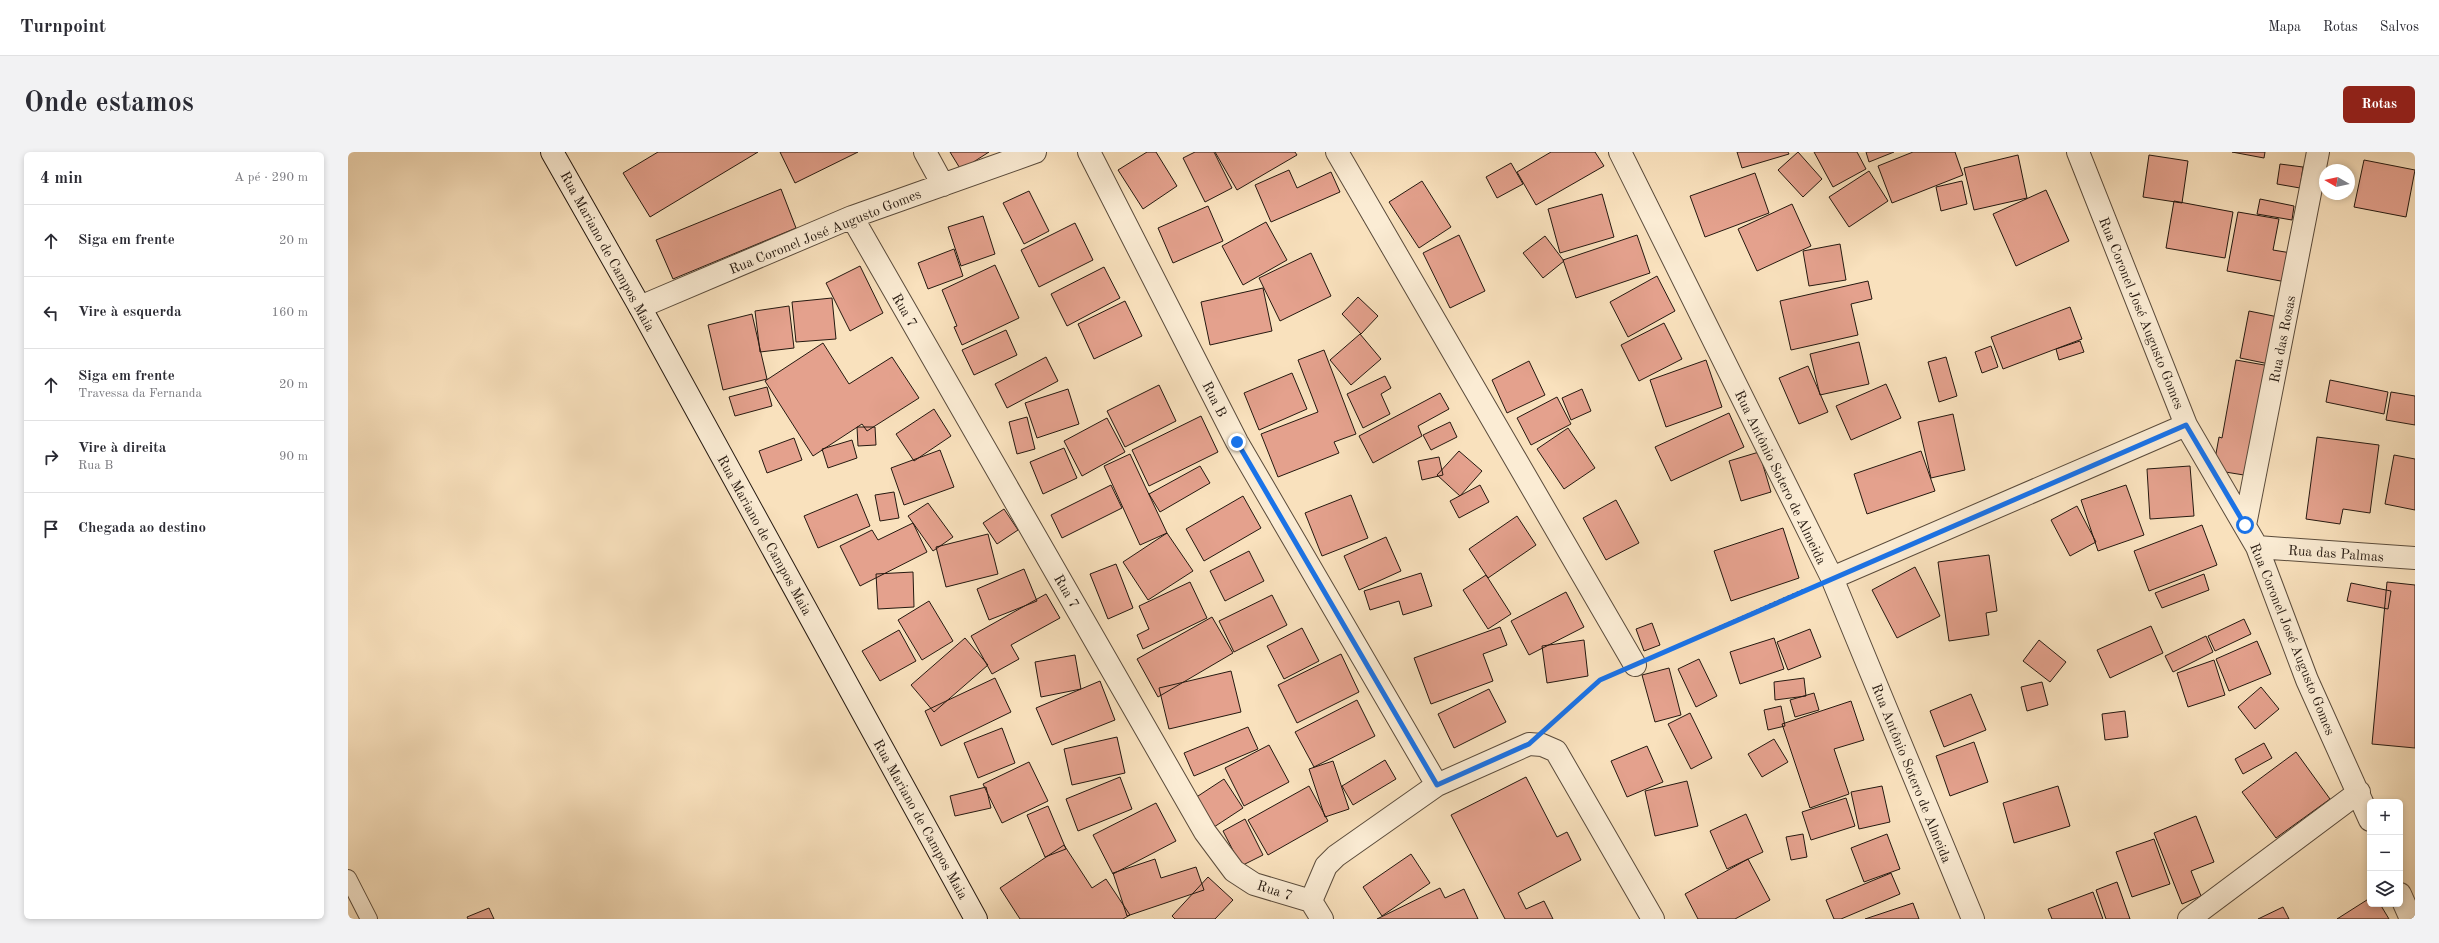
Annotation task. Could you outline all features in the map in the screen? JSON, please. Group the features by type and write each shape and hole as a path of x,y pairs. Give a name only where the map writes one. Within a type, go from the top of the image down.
{"street":[{"name":"Rua Mariano de Campos Maia","path":"552,152 640,307 976,919"},
{"path":"925,152 943,185"},
{"name":"Rua Coronel José Augusto Gomes","path":"640,307 852,217 1035,152"},
{"name":"Rua B","path":"1089,152 1237,442 1437,785"},
{"path":"1338,152 1635,665"},
{"name":"Rua Antônio Sotero de Almeida","path":"1620,152 1832,578 1973,919"},
{"name":"Rua Coronel José Augusto Gomes","path":"2078,152 2186,425 2257,547 2307,680 2367,812"},
{"name":"Rua das Rosas","path":"2245,525 2318,152"},
{"name":"Rua 7","path":"852,217 1205,832 1234,871 1254,884 1317,910"},
{"path":"1832,578 2186,425"},
{"name":"Rua das Palmas","path":"2257,547 2415,558"},
{"path":"1317,910 1326,866 1336,856 1437,785 1529,744 1542,745 1556,751 1653,919"},
{"path":"2189,919 2359,792"},
{"path":"2403,901 2411,919"}],"lane":[{"path":"348,878 369,919"}],"path":[{"path":"1529,744 1600,680 1832,578"}],"building":[{"path":"658,152 758,152 650,217 623,173"},
{"path":"780,152 858,152 795,183"},
{"path":"950,152 989,152 961,170"},
{"path":"1147,152 1156,152 1177,186 1143,209 1118,170"},
{"path":"1195,152 1214,152 1232,188 1205,202 1183,158"},
{"path":"1215,152 1295,152 1297,155 1237,190"},
{"path":"1551,152 1595,152 1604,166 1536,205 1517,172"},
{"path":"1737,152 1788,152 1789,154 1742,168"},
{"path":"1798,152 1822,179 1803,197 1778,170"},
{"path":"1814,152 1857,152 1866,169 1833,187"},
{"path":"1866,152 1894,152 1869,162"},
{"path":"1913,152 1955,152 1963,175 1892,203 1878,166"},
{"path":"2232,152 2265,152 2264,158"},
{"path":"2018,155 2027,198 1974,210 1964,168"},
{"path":"2149,155 2188,161 2182,203 2143,197"},
{"path":"2364,160 2415,170 2406,217 2354,207"},
{"path":"1511,163 1523,184 1497,198 1486,177"},
{"path":"2280,164 2303,167 2300,188 2277,184"},
{"path":"1289,170 1297,188 1331,172 1340,192 1271,222 1255,185"},
{"path":"1869,171 1888,201 1849,227 1829,197"},
{"path":"1755,173 1769,213 1705,237 1690,196"},
{"path":"1422,181 1451,227 1419,248 1389,202"},
{"path":"1962,181 1967,204 1941,211 1936,187"},
{"path":"781,189 796,228 673,279 656,240"},
{"path":"2046,190 2069,241 2016,266 1993,214"},
{"path":"1029,191 1049,231 1024,244 1003,203"},
{"path":"1602,194 1614,237 1560,253 1548,209"},
{"path":"2260,199 2294,206 2292,220 2257,214"},
{"path":"2174,201 2233,212 2225,258 2166,248"},
{"path":"1792,204 1811,246 1757,271 1738,229"},
{"path":"1208,206 1223,241 1173,263 1158,228"},
{"path":"2238,212 2279,219 2273,250 2291,253 2286,282 2227,271"},
{"path":"983,216 995,254 961,266 948,227"},
{"path":"1266,222 1287,260 1243,285 1222,246"},
{"path":"1075,223 1093,260 1039,287 1021,250"},
{"path":"1459,235 1485,291 1450,308 1423,253"},
{"path":"1637,235 1650,273 1576,298 1563,260"},
{"path":"1545,236 1564,261 1543,278 1523,253"},
{"path":"1840,244 1846,280 1809,286 1803,251"},
{"path":"954,249 963,276 928,289 918,263"},
{"path":"1311,253 1331,296 1280,321 1259,278"},
{"path":"995,265 1019,318 962,345 954,327 957,326 942,290"},
{"path":"860,266 883,313 850,331 826,283"},
{"path":"1104,267 1120,298 1067,326 1051,294"},
{"path":"1657,276 1675,311 1628,337 1610,302"},
{"path":"1868,281 1872,299 1851,304 1858,335 1791,350 1780,301"},
{"path":"1263,288 1272,331 1210,345 1201,302"},
{"path":"1358,297 1378,316 1361,334 1342,314"},
{"path":"832,298 836,339 796,342 792,302"},
{"path":"1125,301 1142,336 1094,359 1078,324"},
{"path":"789,306 794,348 760,352 755,311"},
{"path":"2070,307 2082,339 2003,369 1991,337"},
{"path":"2249,311 2283,318 2274,365 2240,358"},
{"path":"752,314 767,379 723,390 708,325"},
{"path":"1664,323 1682,359 1639,381 1621,345"},
{"path":"1006,330 1017,355 974,375 962,350"},
{"path":"1360,334 1381,359 1351,385 1330,360"},
{"path":"2080,341 2084,352 2059,360 2056,349"},
{"path":"1859,342 1869,384 1820,395 1810,354"},
{"path":"823,343 849,384 892,357 919,398 867,431 862,424 813,456 765,381"},
{"path":"1991,346 1998,367 1982,373 1975,352"},
{"path":"1324,350 1356,434 1334,442 1339,453 1278,477 1261,434 1318,412 1298,360"},
{"path":"1046,357 1058,381 1007,408 995,384"},
{"path":"1946,357 1957,396 1939,402 1928,362"},
{"path":"1706,360 1722,407 1666,427 1650,380"},
{"path":"2236,360 2270,366 2250,476 2213,470 2219,437 2222,438"},
{"path":"1529,361 1545,395 1507,413 1492,380"},
{"path":"1808,366 1828,412 1799,424 1779,378"},
{"path":"1292,373 1307,409 1259,430 1244,393"},
{"path":"1385,376 1391,388 1381,394 1390,414 1363,428 1347,394"},
{"path":"2330,380 2388,392 2384,414 2326,402"},
{"path":"1886,384 1901,418 1851,440 1836,406"},
{"path":"1159,385 1176,421 1125,447 1107,411"},
{"path":"767,387 772,406 735,416 729,397"},
{"path":"1068,389 1079,424 1037,438 1025,403"},
{"path":"1582,389 1591,411 1571,420 1562,398"},
{"path":"2391,392 2415,396 2415,425 2386,420"},
{"path":"1440,393 1449,409 1418,426 1422,436 1373,463 1359,436"},
{"path":"1557,397 1571,424 1531,445 1517,418"},
{"path":"934,409 951,436 914,461 896,434"},
{"path":"1729,413 1744,447 1671,481 1655,447"},
{"path":"1953,414 1965,470 1931,478 1918,422"},
{"path":"1201,416 1218,452 1149,486 1132,450"},
{"path":"1027,417 1035,449 1017,454 1009,422"},
{"path":"1107,418 1125,452 1082,476 1064,441"},
{"path":"1450,422 1457,437 1431,450 1423,435"},
{"path":"857,427 875,427 876,445 858,446"},
{"path":"1568,428 1595,468 1564,489 1537,449"},
{"path":"2317,437 2379,445 2370,513 2343,509 2340,524 2306,519"},
{"path":"794,438 802,460 767,473 759,451"},
{"path":"852,440 857,458 828,468 822,449"},
{"path":"1064,448 1077,478 1043,494 1030,462"},
{"path":"940,450 954,487 904,505 891,468"},
{"path":"1459,451 1482,471 1460,496 1437,475"},
{"path":"1921,451 1935,491 1867,514 1854,474"},
{"path":"1759,452 1771,492 1741,501 1729,461"},
{"path":"1130,454 1167,533 1140,545 1104,466"},
{"path":"2394,455 2415,459 2415,510 2385,504"},
{"path":"1439,457 1443,475 1422,480 1418,461"},
{"path":"1200,466 1210,483 1160,512 1149,494"},
{"path":"2190,466 2194,516 2150,519 2147,469"},
{"path":"1111,485 1122,508 1062,538 1051,515"},
{"path":"1480,485 1489,502 1459,518 1450,501"},
{"path":"2126,485 2144,535 2098,551 2081,500"},
{"path":"894,492 899,518 880,521 875,495"},
{"path":"857,494 870,526 818,548 804,516"},
{"path":"1351,495 1368,538 1322,556 1305,513"},
{"path":"1243,496 1261,528 1204,561 1186,529"},
{"path":"1616,500 1639,543 1606,560 1583,518"},
{"path":"928,503 953,537 933,551 908,516"},
{"path":"2077,506 2096,542 2070,556 2051,520"},
{"path":"1004,509 1018,530 997,544 983,523"},
{"path":"1517,516 1536,545 1488,578 1469,549"},
{"path":"913,523 927,552 860,586 840,546 872,530 878,540"},
{"path":"2202,525 2217,565 2149,591 2134,551"},
{"path":"1783,528 1799,578 1731,601 1714,551"},
{"path":"1167,533 1193,571 1148,600 1123,562"},
{"path":"988,534 998,574 946,587 936,547"},
{"path":"1386,537 1401,571 1359,590 1344,556"},
{"path":"1249,551 1264,581 1225,601 1210,571"},
{"path":"1989,555 1997,611 1986,613 1989,635 1949,641 1938,562"},
{"path":"1116,564 1133,608 1108,619 1090,574"},
{"path":"1915,567 1940,616 1897,638 1872,590"},
{"path":"1024,569 1037,601 989,620 977,589"},
{"path":"913,572 914,607 878,609 876,574"},
{"path":"1421,573 1432,606 1403,615 1399,601 1370,610 1364,591"},
{"path":"2204,574 2209,590 2162,608 2155,593"},
{"path":"1486,575 1511,614 1488,629 1463,590"},
{"path":"1190,582 1207,618 1143,649 1137,635 1149,629 1139,606"},
{"path":"2387,582 2415,585 2415,748 2372,744"},
{"path":"2351,583 2391,591 2388,609 2347,601"},
{"path":"1566,592 1584,627 1529,655 1511,621"},
{"path":"1046,594 1060,618 1011,645 1019,659 992,674 971,636"},
{"path":"1272,595 1287,625 1234,652 1219,621"},
{"path":"929,601 953,641 922,660 898,620"},
{"path":"1212,617 1233,653 1158,697 1137,659"},
{"path":"2244,619 2251,634 2215,651 2208,636"},
{"path":"1652,623 1660,645 1644,651 1636,629"},
{"path":"2151,626 2163,653 2110,678 2097,650"},
{"path":"1500,627 1507,645 1483,654 1493,681 1431,704 1414,658"},
{"path":"1302,628 1319,661 1284,679 1267,646"},
{"path":"1810,629 1821,657 1788,670 1777,642"},
{"path":"899,630 916,661 880,681 862,651"},
{"path":"2206,636 2213,652 2173,672 2165,656"},
{"path":"965,638 988,665 934,712 911,685"},
{"path":"1774,638 1784,669 1740,684 1730,652"},
{"path":"1584,640 1588,676 1547,683 1542,646"},
{"path":"2039,640 2066,662 2050,682 2023,661"},
{"path":"2257,641 2271,674 2229,691 2216,659"},
{"path":"1341,654 1359,692 1297,723 1278,685"},
{"path":"1075,655 1081,689 1041,697 1035,662"},
{"path":"1699,659 1717,696 1696,707 1678,669"},
{"path":"2214,660 2225,695 2188,707 2177,673"},
{"path":"1669,668 1681,715 1655,722 1642,675"},
{"path":"1231,671 1241,712 1169,729 1159,688"},
{"path":"995,678 1011,712 941,746 925,711"},
{"path":"1804,678 1806,696 1775,700 1774,682"},
{"path":"1100,681 1115,720 1052,745 1036,708"},
{"path":"2042,682 2048,705 2027,711 2021,687"},
{"path":"2261,687 2279,709 2255,729 2238,707"},
{"path":"1489,689 1506,722 1454,748 1438,714"},
{"path":"1814,693 1819,710 1795,717 1790,700"},
{"path":"1971,694 1986,730 1944,747 1930,711"},
{"path":"1357,700 1375,736 1314,767 1295,732"},
{"path":"1851,701 1864,740 1834,749 1849,794 1810,808 1782,724"},
{"path":"1781,706 1785,726 1768,730 1764,710"},
{"path":"2125,711 2128,737 2105,740 2102,714"},
{"path":"1690,713 1712,758 1691,769 1668,724"},
{"path":"1248,727 1258,749 1194,776 1184,753"},
{"path":"1002,728 1015,763 978,778 964,743"},
{"path":"1117,737 1125,773 1072,785 1064,749"},
{"path":"1774,739 1788,762 1762,777 1748,754"},
{"path":"1974,742 1988,782 1950,796 1936,756"},
{"path":"2264,743 2272,758 2243,774 2235,759"},
{"path":"1269,745 1289,782 1244,806 1225,768"},
{"path":"1647,746 1663,782 1627,797 1611,761"},
{"path":"2296,752 2330,799 2276,838 2242,792"},
{"path":"1385,760 1396,779 1353,805 1342,786"},
{"path":"1333,761 1349,809 1325,817 1309,769"},
{"path":"1029,762 1048,801 1002,823 983,784"},
{"path":"1120,777 1132,809 1078,831 1066,799"},
{"path":"1526,777 1557,837 1567,832 1581,860 1518,893 1526,909 1544,901 1553,919 1505,919 1451,815"},
{"path":"1224,779 1243,808 1214,827 1195,798"},
{"path":"1687,781 1698,826 1655,836 1645,791"},
{"path":"1309,786 1328,821 1268,855 1248,820"},
{"path":"1882,786 1890,822 1859,829 1851,792"},
{"path":"2058,786 2070,826 2014,843 2003,803"},
{"path":"986,787 991,808 955,816 950,796"},
{"path":"1846,798 1855,826 1811,840 1802,812"},
{"path":"1156,803 1176,841 1113,874 1093,835"},
{"path":"1048,806 1066,849 1045,857 1027,815"},
{"path":"1746,814 1763,852 1727,869 1710,831"},
{"path":"2196,816 2214,862 2191,871 2201,896 2182,904 2154,833"},
{"path":"1245,819 1263,855 1241,866 1223,831"},
{"path":"1803,834 1807,857 1791,860 1786,837"},
{"path":"1887,834 1900,869 1864,882 1851,848"},
{"path":"2154,839 2170,884 2132,897 2116,852"},
{"path":"1064,845 1092,888 1106,879 1130,915 1123,919 1020,919 1000,888"},
{"path":"1411,854 1430,883 1382,916 1363,887"},
{"path":"1155,859 1161,878 1196,867 1204,890 1127,916 1113,873"},
{"path":"1748,859 1770,900 1735,919 1698,919 1685,894"},
{"path":"1891,873 1900,894 1841,919 1834,919 1826,900"},
{"path":"1208,877 1233,900 1215,919 1175,919 1172,916"},
{"path":"2117,882 2130,919 2106,919 2096,890"},
{"path":"1440,888 1445,898 1464,889 1478,919 1377,919"},
{"path":"2093,892 2103,919 2052,919 2048,909"},
{"path":"2367,900 2367,907 2382,907 2389,919 2337,919"},
{"path":"1913,903 1919,919 1865,919"},
{"path":"2283,907 2289,919 2258,919"},
{"path":"489,908 494,919 468,919 467,917"}],"route":[{"path":"1237,442 1437,785 1529,744 1600,680 2186,425 2245,525"}]}
